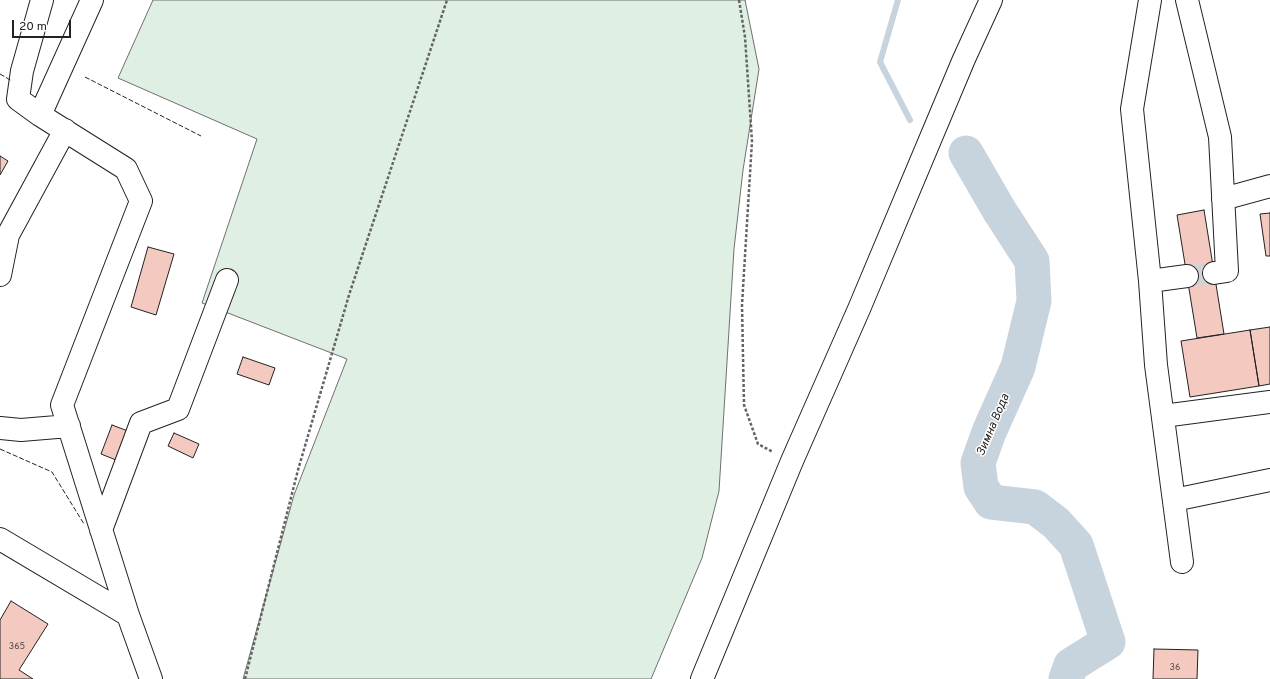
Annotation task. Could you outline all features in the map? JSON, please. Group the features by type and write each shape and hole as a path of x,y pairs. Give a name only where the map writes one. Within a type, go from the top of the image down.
{"main road":[{"path":"42,0 22,71 18,99 40,115 126,169 141,201 62,405 128,615 151,679"},
{"path":"40,115 92,0"},
{"path":"702,679 792,461 859,309 964,59 991,0"},
{"path":"1150,0 1132,109 1150,281 1156,365 1182,562"},
{"path":"1187,0 1220,137 1227,271 1214,273"},
{"path":"0,275 4,237 65,130"},
{"path":"1223,199 1270,186"},
{"path":"1150,281 1187,276"},
{"path":"101,530 142,423 178,409 227,280"},
{"path":"1163,416 1270,402"},
{"path":"0,428 21,430 69,426"},
{"path":"1174,500 1270,480"},
{"path":"0,539 128,615"}],"path":[{"path":"245,679 298,470 347,302 447,0"},
{"path":"739,0 745,37 752,141 742,305 744,405 758,444 792,461"}],"green space":[{"path":"153,0 745,0 759,69 743,170 734,249 719,491 702,558 651,679 243,679 294,495 347,359 202,303 257,139 118,78"}],"building":[{"path":"0,156 8,161 0,175"},
{"path":"1204,210 1224,334 1197,338 1177,215"},
{"path":"1270,213 1270,256 1266,256 1260,214"},
{"path":"148,247 174,254 156,315 131,307"},
{"path":"1270,327 1270,384 1259,386 1250,330"},
{"path":"1250,330 1259,386 1190,397 1181,341"},
{"path":"243,357 275,368 269,385 237,374"},
{"path":"112,425 128,431 116,460 101,454"},
{"path":"174,433 199,444 193,458 168,446"},
{"path":"11,601 48,624 19,670 33,679 0,679 0,620"},
{"path":"1154,649 1198,650 1197,679 1153,679"}],"waterway":[{"path":"898,0 880,62 910,120"},
{"name":"Зимна Вода","path":"966,153 999,210 1032,261 1034,301 1018,367 989,432 978,463 981,487 991,502 1035,507 1056,523 1076,545 1108,642 1071,665 1066,679"}],"tunnel":[{"path":"1187,276 1214,273"}],"fence":[{"path":"0,74 12,81"},
{"path":"85,77 201,136"},
{"path":"0,449 52,472 84,524"}]}
